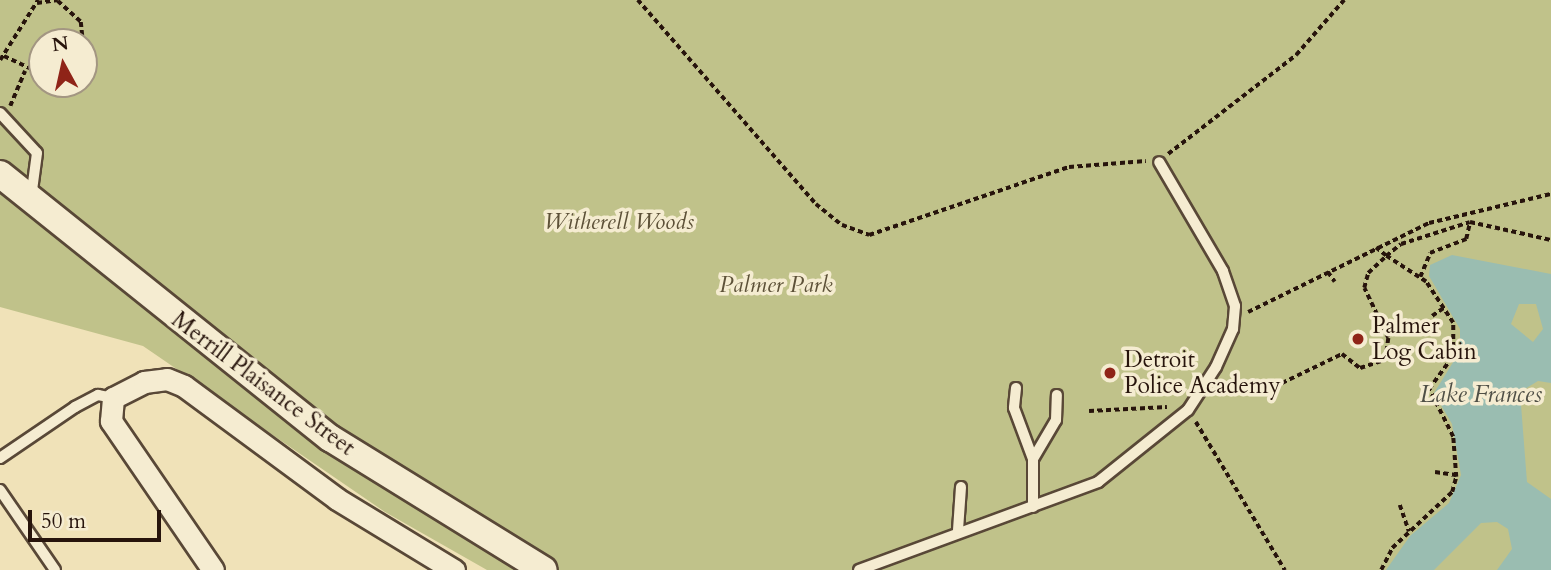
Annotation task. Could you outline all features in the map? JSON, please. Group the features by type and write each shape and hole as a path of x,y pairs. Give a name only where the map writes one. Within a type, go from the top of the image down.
{"street":[{"name":"Merrill Plaisance Street","path":"0,174 30,201 330,438 544,570"},
{"path":"213,570 122,442 111,422 113,398 155,379 184,386 337,499 454,570"}],"lane":[{"path":"0,113 37,153 30,201"},
{"path":"859,570 958,530 1033,507 1118,470 1188,410 1216,367 1234,319 1223,271 1159,162"},
{"path":"1016,388 1014,408 1033,459 1033,507"},
{"path":"1033,459 1056,420 1057,395"},
{"path":"0,458 75,407 98,396 113,398"},
{"path":"958,530 961,486"},
{"path":"0,490 55,570"}],"path":[{"path":"28,72 2,58 37,2 58,0 81,22 82,28"},
{"path":"638,0 816,204 842,225 869,236 1069,167 1159,162 1296,55 1344,0"},
{"path":"10,106 25,71"},
{"path":"1234,319 1375,247 1481,206 1551,194"},
{"path":"1420,277 1430,253 1466,239 1470,222"},
{"path":"1282,383 1342,354 1360,368 1385,360 1388,338 1363,288 1368,273 1401,244 1470,222 1551,240"},
{"path":"1375,247 1420,277 1445,307 1453,323 1453,356 1429,390 1453,437 1456,475 1452,492 1409,531 1381,570"},
{"path":"1328,272 1335,282"},
{"path":"1432,316 1445,307"},
{"path":"1090,411 1188,410 1285,570"},
{"path":"1435,472 1456,475"},
{"path":"1399,505 1409,531"}],"green space":[{"name":"Palmer Park","path":"0,0 1551,0 1551,570 487,570 385,512 143,346 0,307"}],"water":[{"name":"Lake Frances","path":"1452,255 1551,274 1551,383 1538,381 1520,392 1527,482 1551,499 1551,570 1497,570 1512,549 1508,529 1497,522 1481,523 1434,570 1386,570 1410,536 1449,503 1461,475 1452,424 1434,393 1460,351 1460,329 1429,276 1430,265","holes":["1519,304 1536,304 1543,329 1533,342 1511,324"]}],"place":[{"name":"Palmer Log Cabin","path":"1358,339"},
{"name":"Detroit Police Academy","path":"1110,373"}],"park label":[{"name":"Witherell Woods","path":"619,222"}]}
